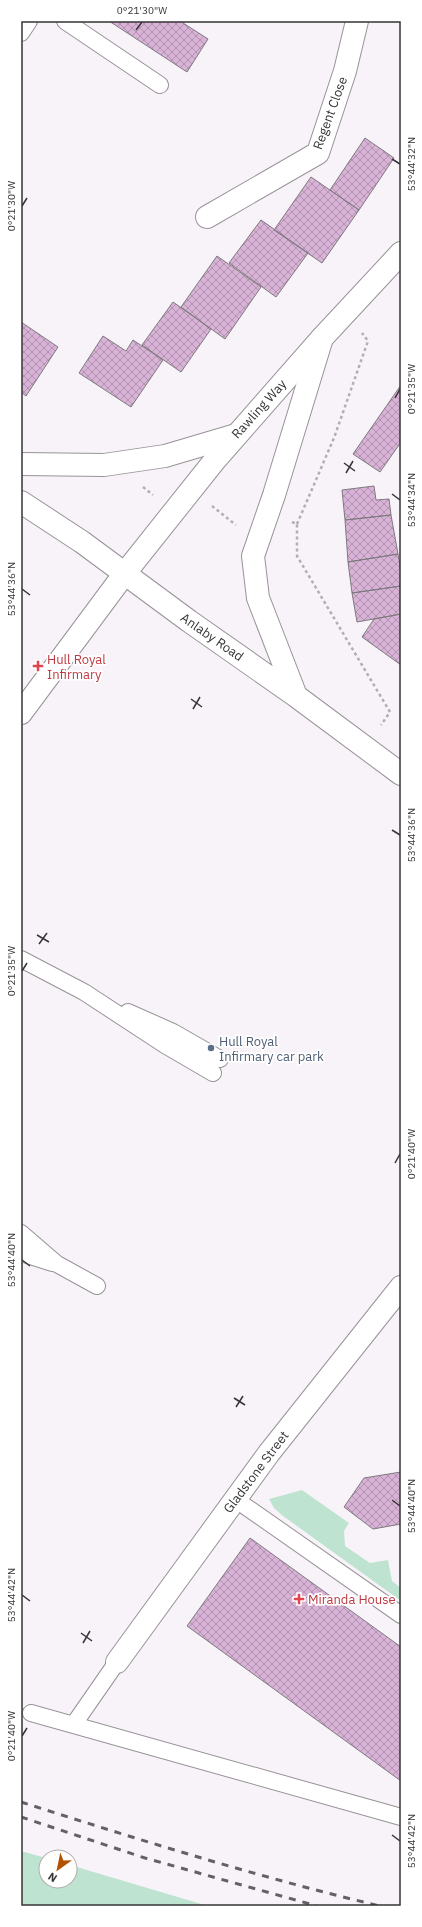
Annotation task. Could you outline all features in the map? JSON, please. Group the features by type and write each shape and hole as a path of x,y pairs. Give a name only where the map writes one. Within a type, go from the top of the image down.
{"street":[{"name":"Regent Close","path":"207,218 318,153 345,71 357,21"},
{"name":"Rawling Way","path":"21,713 36,695 66,650 125,573 236,435 401,252"},
{"path":"296,696 258,598 252,556 267,514 322,338"},
{"path":"21,464 104,465 165,456 236,435"},
{"name":"Anlaby Road","path":"21,502 125,573 189,621 296,696 401,774"},
{"name":"Gladstone Street","path":"117,1662 269,1453 401,1287"}],"lane":[{"path":"21,33 29,21"},
{"path":"65,21 160,84"},
{"path":"21,719 36,695"},
{"path":"21,959 84,992 165,1045 216,1066"},
{"path":"21,1233 57,1264 97,1286"},
{"path":"21,1254 57,1264"},
{"path":"235,1499 401,1615"},
{"path":"74,1724 117,1662"},
{"path":"31,1713 401,1817"}],"path":[{"path":"345,313 368,341 334,438 298,524 297,556 390,712 365,748"},
{"path":"129,461 135,481 175,510"},
{"path":"192,489 236,526 250,511 267,514 298,524"}],"green space":[{"path":"302,1490 349,1523 344,1531 345,1546 370,1563 388,1560 392,1581 401,1588 401,1601 283,1516 274,1508 269,1499"},
{"path":"21,1851 38,1856 38,1889 78,1889 78,1867 208,1906 21,1906"}],"building":[{"path":"109,21 180,21 208,39 187,72"},
{"path":"365,138 394,158 359,210 330,190"},
{"path":"311,177 359,210 322,263 274,230"},
{"path":"261,220 308,253 276,297 229,263"},
{"path":"217,256 261,287 225,339 181,307"},
{"path":"173,302 211,329 181,372 142,345"},
{"path":"21,322 58,347 26,396 21,392"},
{"path":"103,336 126,351 133,340 163,360 131,407 79,373"},
{"path":"401,385 401,442 380,472 353,454"},
{"path":"374,486 376,500 389,499 391,515 345,520 342,490"},
{"path":"391,515 398,554 348,562 345,520"},
{"path":"398,554 401,572 401,586 352,593 348,562"},
{"path":"401,586 401,614 357,622 352,593"},
{"path":"401,614 401,665 362,637 374,619"},
{"path":"401,1472 401,1524 373,1529 344,1507 364,1478"},
{"path":"250,1538 401,1647 401,1781 187,1626"}],"railway":[{"path":"21,1802 244,1870 380,1906"},
{"path":"21,1817 145,1858 317,1906"}],"place":[{"name":"Hull Royal Infirmary","path":"38,666"},
{"name":"Hull Royal Infirmary car park","path":"211,1048"},
{"name":"Miranda House","path":"299,1599"}]}
